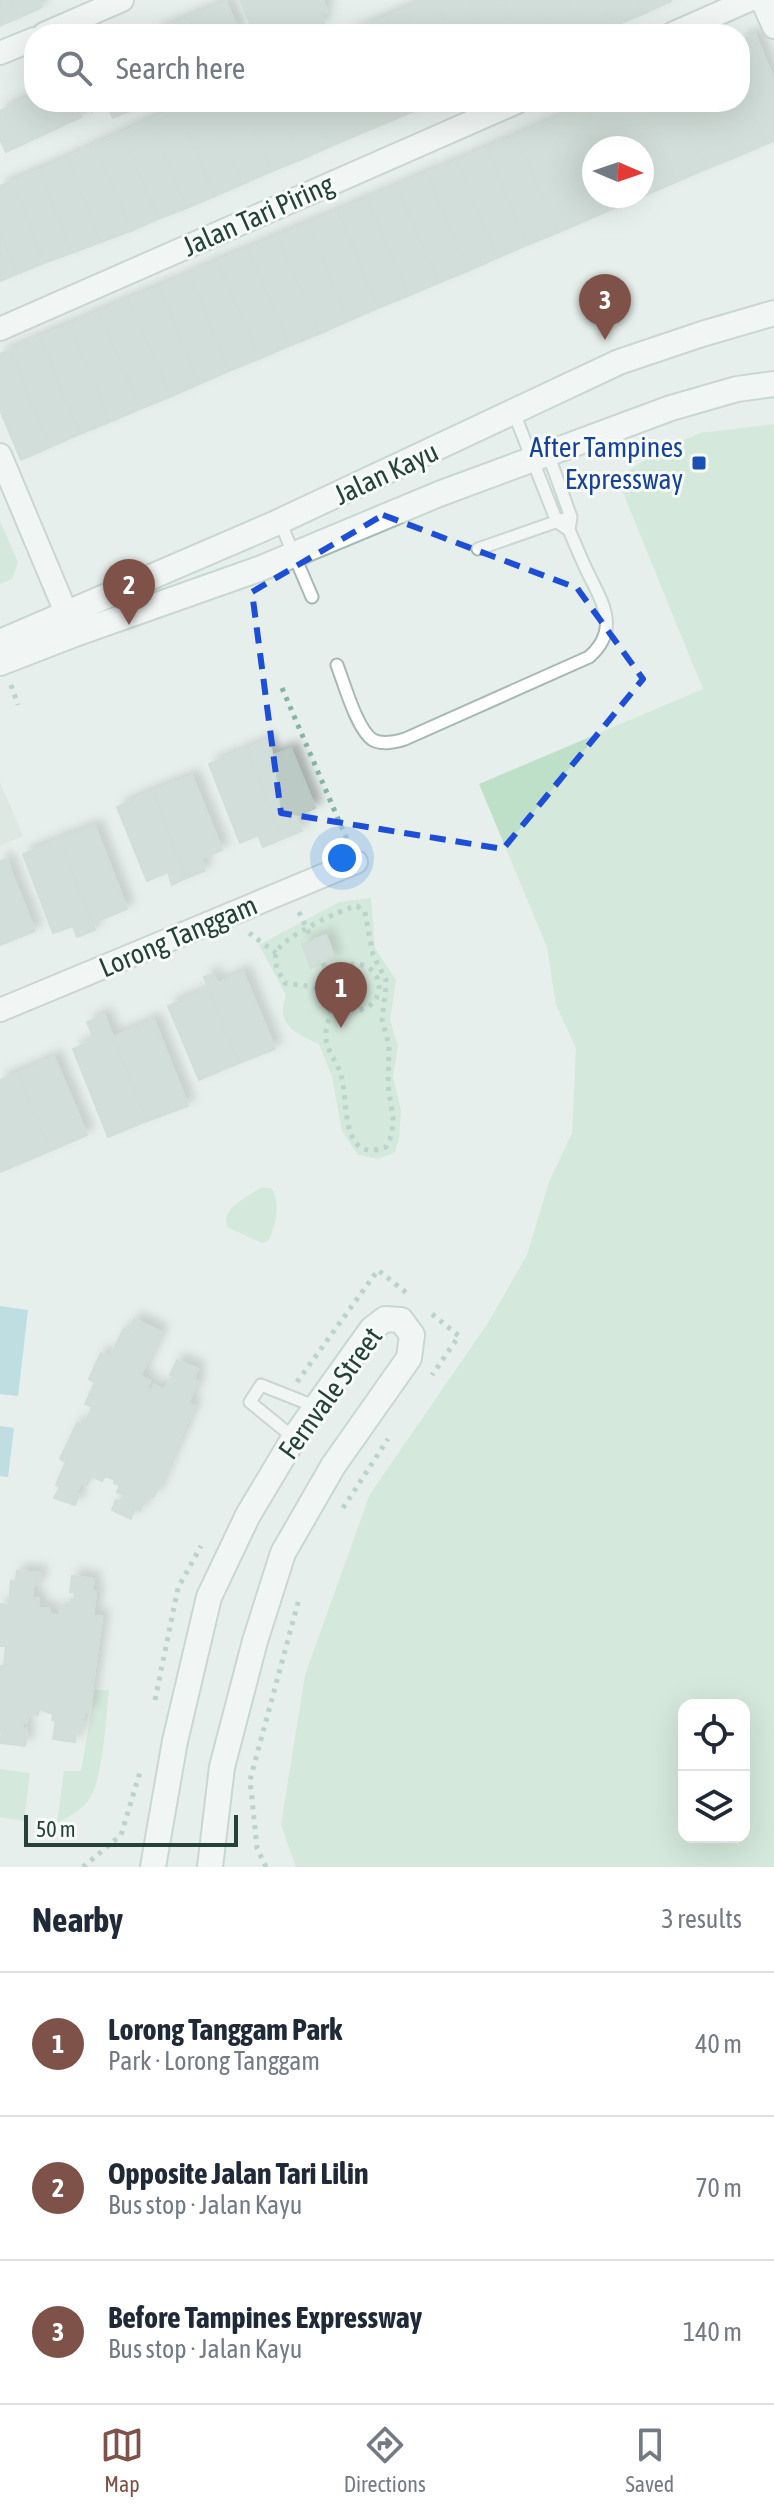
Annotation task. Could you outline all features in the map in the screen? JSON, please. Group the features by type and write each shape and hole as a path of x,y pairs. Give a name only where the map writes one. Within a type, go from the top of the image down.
{"main road":[{"name":"Jalan Kayu","path":"0,663 71,624 280,522 619,362 774,313"},
{"name":"Jalan Kayu","path":"0,642 259,569 439,494 671,408 737,389 774,384"},
{"name":"Fernvale Street","path":"153,1867 175,1741 209,1597 248,1515 314,1406 372,1329 385,1319 401,1320 412,1335 409,1358 333,1466 283,1553 255,1641 222,1767 210,1867"},
{"path":"133,1867 157,1839"}],"street":[{"path":"67,24 122,0"},
{"path":"695,24 749,0"},
{"path":"762,0 774,27"},
{"path":"0,53 24,43"},
{"name":"Jalan Tari Piring","path":"0,329 494,112"},
{"path":"0,455 71,624"},
{"name":"Lorong Tanggam","path":"0,1010 356,862"}],"lane":[{"path":"337,665 365,733 376,742 389,743 405,739 589,657 604,638 607,630 605,612 569,530 571,517 541,456 514,413"},
{"path":"541,456 557,522 569,530"},
{"path":"478,549 571,517"},
{"path":"280,522 312,597"},
{"path":"294,1438 250,1402 261,1385 314,1406"}],"path":[{"path":"11,685 18,705"},
{"path":"282,688 356,862"},
{"path":"276,953 275,962 285,983 315,987 326,995 332,1008 326,1031 327,1048 340,1072 353,1141 361,1149 372,1152 386,1147 392,1134 393,1117 387,1072 389,1045 382,1020 383,988 366,966 349,965 334,978 335,997 342,1006 360,1010 373,1005 383,988 386,980 373,955 365,912 357,906 344,908 333,917 310,925 283,943 276,953"},
{"path":"299,911 312,940"},
{"path":"243,929 276,953"},
{"path":"323,963 334,978"},
{"path":"328,1001 335,997"}],"highlighted area":[{"path":"383,515 577,588 643,679 503,849 281,813 252,592"}],"shaded area":[{"path":"0,782 23,836 0,846"}],"green space":[{"path":"774,424 774,1867 296,1867 281,1825 305,1675 370,1494 488,1323 527,1255 549,1182 572,1133 576,1048 556,1005 547,947 479,784 703,689 617,478 662,449 701,433"},
{"path":"0,521 18,562 12,579 0,584"},
{"path":"371,898 375,948 396,980 390,1020 398,1046 393,1077 401,1110 395,1152 378,1159 358,1155 342,1131 332,1077 319,1044 295,1031 285,1021 283,1005 286,995 259,945 339,902"},
{"path":"260,1188 271,1188 277,1207 271,1235 268,1241 262,1243 227,1227 226,1220 236,1204"},
{"path":"95,1690 109,1690 97,1779 85,1805 57,1823 64,1771 81,1771"},
{"path":"0,1769 30,1773 24,1821 0,1817"}],"water":[{"path":"0,1306 28,1310 18,1396 0,1394"},
{"path":"0,1426 14,1428 8,1477 0,1476"}],"building":[{"path":"0,0 11,0 18,18 0,26"},
{"path":"11,0 38,0 42,7 18,18"},
{"path":"240,0 323,0 327,12 321,14 324,24 250,24"},
{"path":"425,0 435,0 445,24 412,24 405,9"},
{"path":"435,0 469,0 479,24 445,24"},
{"path":"469,0 502,0 513,24 479,24"},
{"path":"502,0 536,0 546,24 513,24"},
{"path":"536,0 569,0 580,24 546,24"},
{"path":"569,0 603,0 613,24 580,24"},
{"path":"603,0 637,0 643,14 613,24"},
{"path":"637,0 671,0 671,1 643,14"},
{"path":"226,2 236,24 173,24"},
{"path":"405,9 412,24 378,24 377,21"},
{"path":"755,34 774,81 774,141 766,144 750,106 750,36"},
{"path":"24,100 24,112 79,112 81,117 6,152 0,139 0,111"},
{"path":"750,106 766,144 736,157 717,112 750,112"},
{"path":"110,112 127,112 113,118"},
{"path":"169,112 181,112 215,196 187,208 150,120"},
{"path":"181,112 213,112 243,184 215,196"},
{"path":"213,112 247,112 272,171 243,184"},
{"path":"247,112 281,112 300,160 272,171"},
{"path":"281,112 314,112 329,147 300,160"},
{"path":"314,112 347,112 357,135 329,147"},
{"path":"347,112 381,112 386,123 357,135"},
{"path":"381,112 412,112 386,123"},
{"path":"571,112 577,112 587,136 582,136 582,208 615,208 587,220 546,123"},
{"path":"577,112 612,112 622,136 587,136"},
{"path":"612,112 647,112 676,182 654,192 654,136 622,136"},
{"path":"647,112 681,112 706,169 676,182"},
{"path":"681,112 717,112 736,157 706,169"},
{"path":"150,120 187,208 158,219 122,133"},
{"path":"546,123 587,220 557,233 516,136"},
{"path":"122,133 158,219 131,231 95,145"},
{"path":"516,136 557,233 527,245 487,148"},
{"path":"95,145 131,231 101,242 67,158"},
{"path":"487,148 527,245 497,258 457,161"},
{"path":"67,158 101,242 72,253 40,170"},
{"path":"457,161 497,258 468,271 427,173"},
{"path":"40,170 72,253 44,263 13,181"},
{"path":"427,173 468,271 438,283 397,186"},
{"path":"13,181 44,263 17,274 0,231 0,186"},
{"path":"397,186 438,283 408,296 367,199"},
{"path":"367,199 408,296 378,308 338,211"},
{"path":"338,211 378,308 348,321 308,224"},
{"path":"308,224 348,321 319,334 278,236"},
{"path":"0,231 17,274 0,281"},
{"path":"278,236 319,334 289,346 248,249"},
{"path":"248,249 289,346 259,359 218,261"},
{"path":"218,261 259,359 229,371 189,274"},
{"path":"189,274 229,371 199,384 159,287"},
{"path":"159,287 199,384 170,397 129,299"},
{"path":"129,299 170,397 140,409 99,312"},
{"path":"99,312 140,409 110,422 69,325"},
{"path":"69,325 110,422 80,434 40,337"},
{"path":"40,337 80,434 50,447 10,350"},
{"path":"10,350 50,447 21,460 0,410 0,354"},
{"path":"266,741 272,756 291,749 315,808 296,816 302,831 282,839 247,749"},
{"path":"247,749 282,839 263,847 258,835 240,843 209,764"},
{"path":"192,776 222,850 201,858 205,871 186,878 153,791"},
{"path":"153,791 186,878 172,885 168,872 147,881 117,807"},
{"path":"95,826 127,909 92,923 60,839"},
{"path":"60,839 95,930 77,937 73,926 53,933 23,854"},
{"path":"6,859 35,931 0,945 0,861"},
{"path":"326,935 335,959 311,968 302,944"},
{"path":"243,972 275,1049 239,1063 204,977 213,974 217,984"},
{"path":"208,989 239,1063 199,1080 168,1006"},
{"path":"104,1015 147,1121 108,1137 73,1049 94,1040 87,1022"},
{"path":"154,1020 188,1106 147,1121 113,1037"},
{"path":"54,1057 87,1135 50,1151 18,1073"},
{"path":"18,1073 50,1151 0,1172 0,1080"},
{"path":"134,1319 161,1332 140,1376 150,1381 147,1389 151,1391 154,1385 164,1390 173,1376 170,1375 177,1360 198,1369 194,1379 198,1381 188,1403 194,1406 154,1497 148,1494 140,1511 135,1509 131,1519 112,1510 116,1500 120,1502 124,1495 117,1492 120,1486 114,1483 115,1480 105,1476 102,1481 91,1476 87,1485 81,1482 75,1505 54,1498 66,1462 60,1459 77,1423 84,1426 92,1407 85,1404 95,1382 89,1379 101,1353 110,1357 124,1328 129,1331"},
{"path":"17,1571 40,1573 38,1585 33,1585 32,1598 39,1598 38,1608 50,1609 50,1614 59,1616 59,1608 70,1609 71,1600 74,1600 75,1592 70,1592 72,1576 94,1579 93,1616 102,1617 89,1712 84,1711 81,1731 76,1730 75,1742 53,1739 56,1721 52,1720 53,1714 39,1709 38,1715 28,1714 26,1723 23,1722 22,1728 27,1728 25,1746 0,1743 0,1666 4,1666 6,1646 0,1646 0,1612 1,1604 9,1605 11,1581 16,1582"}],"place":[{"name":"Before Tampines Expressway","path":"605,340"},
{"name":"After Tampines Expressway","path":"699,463"},
{"name":"Opposite Jalan Tari Lilin","path":"129,625"},
{"name":"Lorong Tanggam Park","path":"341,1028"}]}
